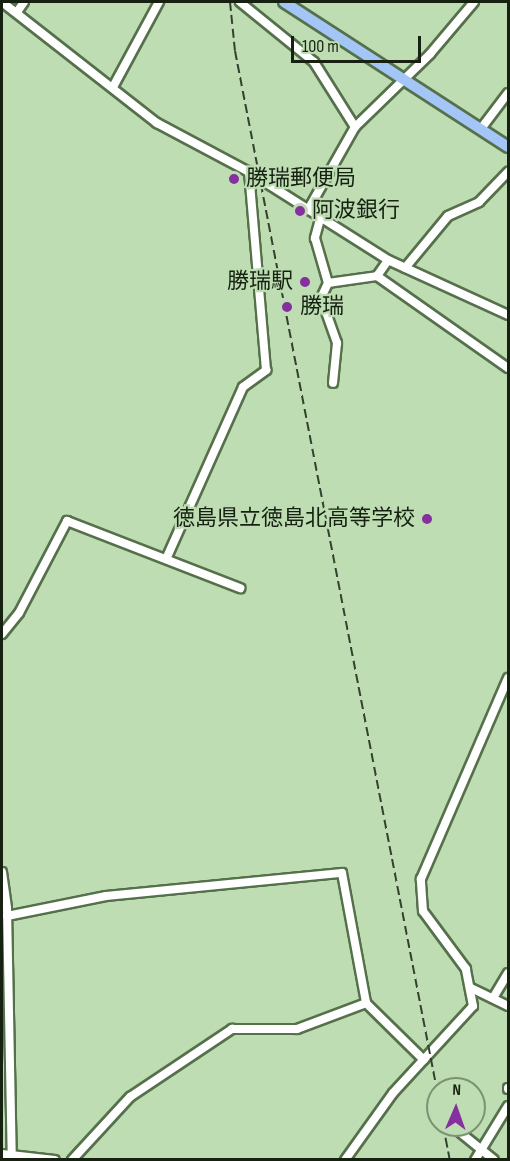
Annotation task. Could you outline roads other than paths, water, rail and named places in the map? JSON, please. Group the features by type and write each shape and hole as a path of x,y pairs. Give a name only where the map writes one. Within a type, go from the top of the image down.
{"main road":[{"path":"288,4 483,126 508,147"}],"street":[{"path":"2,2 157,123 249,172 388,260 508,315"},
{"path":"17,12 24,2"},
{"path":"113,87 159,2"},
{"path":"240,2 314,62 355,127"},
{"path":"308,210 355,127 404,75 430,54 474,2"},
{"path":"483,126 508,93"},
{"path":"167,557 243,387 266,370 249,172"},
{"path":"405,268 448,216 479,202 508,172"},
{"path":"320,219 315,238 328,283 321,298 337,343 333,383"},
{"path":"376,276 388,260"},
{"path":"328,283 376,276 508,368"},
{"path":"2,634 19,613 67,521 167,557 240,588"},
{"path":"345,1160 424,1060 469,1012 471,988 466,969 423,911 421,879 426,861 508,678"},
{"path":"2,872 7,912 4,945 12,1157"},
{"path":"7,912 106,896 342,873 366,1003 424,1060"},
{"path":"493,998 508,973"},
{"path":"471,988 508,1006"},
{"path":"72,1160 130,1097 232,1029 297,1029 366,1003"},
{"path":"475,1160 508,1106"},
{"path":"466,1137 494,1160"},
{"path":"2,1154 12,1157 55,1160"}],"railway":[{"path":"230,2 235,51 434,1077"},
{"path":"445,1137 450,1160"}],"place":[{"name":"勝瑞郵便局","path":"234,179"},
{"name":"阿波銀行","path":"300,211"},
{"name":"勝瑞駅","path":"305,282"},
{"name":"勝瑞","path":"287,307"},
{"name":"徳島県立徳島北高等学校","path":"427,519"}]}
